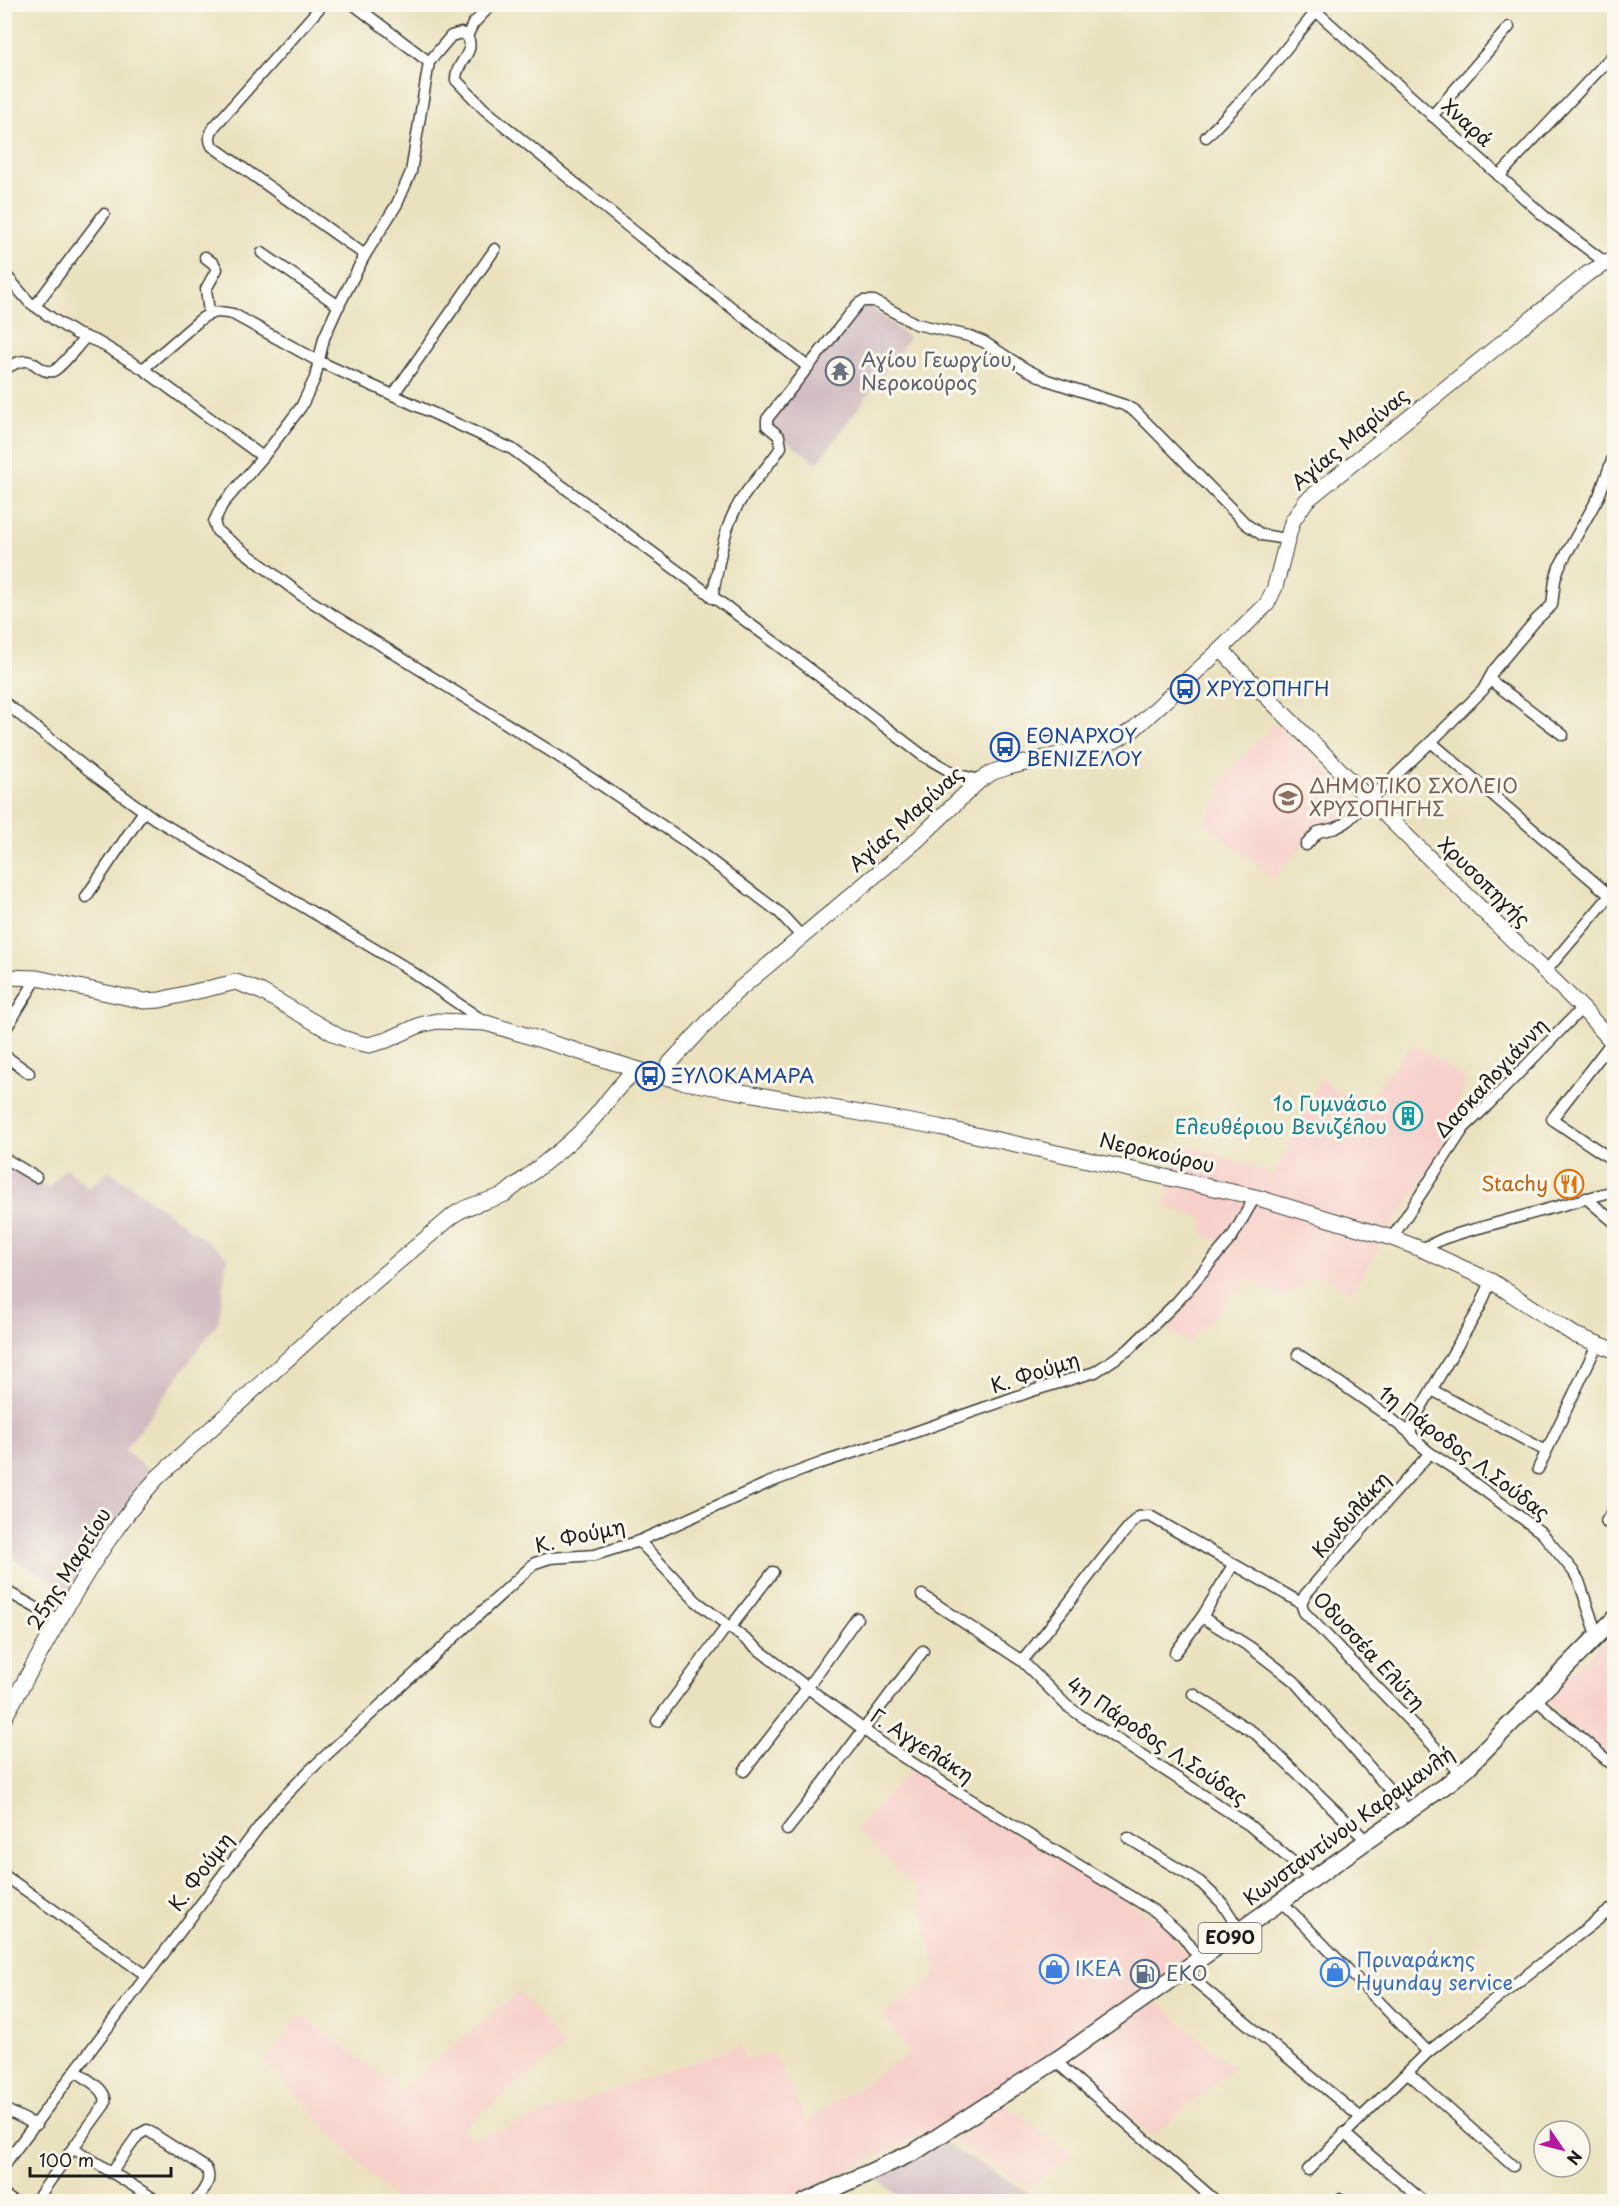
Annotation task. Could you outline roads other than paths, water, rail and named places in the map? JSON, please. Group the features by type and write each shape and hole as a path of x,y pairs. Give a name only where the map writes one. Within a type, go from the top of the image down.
{"main road":[{"name":"Αγίας Μαρίνας","path":"663,1077 670,1063 735,993 916,841 980,780 993,772 1009,767 1102,744 1134,729 1267,604 1275,587 1286,539 1297,512 1315,493 1587,274 1610,261"},
{"name":"Χρυσοπηγής","path":"1221,649 1614,1042"},
{"name":"Νεροκούρου","path":"4,977 38,978 144,1001 160,1000 236,982 262,992 340,1037 369,1045 387,1040 420,1025 437,1021 486,1023 663,1077 939,1127 1255,1197 1392,1238 1421,1249 1491,1281 1575,1335 1614,1350"},
{"name":"25ης Μαρτίου","path":"4,1718 100,1555 143,1494 158,1477 375,1281 462,1209 505,1194 572,1140 592,1120 625,1078 639,1070"},
{"name":"Κωνσταντίνου Καραμανλή","path":"805,2202 916,2151 1054,2060 1409,1812 1461,1774 1614,1619"}],"street":[{"path":"323,4 214,127 209,141 212,146 365,255"},
{"path":"352,4 429,62"},
{"path":"492,4 473,24 467,36 470,47 467,56 457,69 456,80 484,109 641,237 808,367"},
{"path":"1206,137 1290,46 1315,7"},
{"name":"Χναρά","path":"1315,7 1544,216 1610,261"},
{"path":"1432,116 1509,27"},
{"path":"467,36 461,33 451,36 429,62 411,172 406,188 365,255 339,306 324,338 315,378 302,406 217,514 214,522 217,531 301,595 558,756 682,839 780,914 803,938"},
{"path":"1499,176 1614,54"},
{"path":"35,306 104,213"},
{"path":"393,395 495,249"},
{"path":"262,253 339,306"},
{"path":"205,257 217,268 206,289 209,313"},
{"path":"4,273 35,306 64,327 143,369 263,457"},
{"path":"712,597 731,517 739,502 781,447 778,436 766,426 767,419 858,304 863,301 874,301 916,324 969,336 984,342 1047,380 1111,400 1135,411 1246,524 1262,535 1286,539"},
{"path":"143,369 209,313 233,314 318,362 512,449 782,647 937,766 955,774 980,780"},
{"path":"4,370 14,363 26,361 48,370 56,369 86,337"},
{"path":"1306,845 1318,832 1336,828 1345,823 1431,742 1488,683 1501,661 1552,605 1559,567 1599,496 1614,455"},
{"path":"1488,683 1563,735"},
{"path":"4,702 144,812 405,967 486,1023"},
{"path":"1431,742 1613,895 1545,972"},
{"path":"86,897 144,812"},
{"path":"4,1032 38,978"},
{"name":"Δασκαλογιάννη","path":"1392,1238 1464,1128 1582,1008"},
{"path":"1614,1042 1552,1119 1614,1161"},
{"path":"4,1055 29,1073"},
{"path":"4,1158 36,1177"},
{"path":"1421,1249 1454,1235 1614,1191"},
{"name":"Κ. Φούμη","path":"4,2165 274,1807 310,1770 535,1563 550,1558 596,1556 639,1541 768,1483 815,1465 1032,1391 1095,1372 1128,1350 1177,1302 1232,1237 1255,1197"},
{"path":"1586,1198 1614,1222"},
{"path":"1410,1433 1416,1416 1479,1309 1491,1281"},
{"path":"1538,1469 1597,1345"},
{"name":"1η Πάροδος Λ.Σούδας","path":"1298,1354 1410,1433 1430,1453 1542,1533 1573,1571 1587,1600 1597,1635"},
{"path":"1432,1390 1546,1451"},
{"name":"Κονδυλάκη","path":"1301,1604 1305,1595 1430,1453"},
{"path":"1606,1522 1614,1508"},
{"name":"Οδυσσέα Ελύτη","path":"1022,1661 1041,1640 1101,1557 1133,1522 1145,1515 1156,1518 1301,1604 1304,1612 1461,1774"},
{"name":"Γ. Αγγελάκη","path":"639,1541 696,1601 807,1688 945,1784 1156,1912 1182,1935 1200,1959"},
{"path":"1175,1653 1202,1617 1233,1564"},
{"path":"657,1721 773,1572"},
{"path":"4,1590 60,1621"},
{"name":"4η Πάροδος Λ.Σούδας","path":"922,1594 1022,1661 1067,1706 1249,1825 1312,1878"},
{"path":"1202,1617 1250,1647 1294,1681 1409,1812"},
{"path":"744,1771 857,1618"},
{"path":"786,1830 923,1651"},
{"path":"1193,1694 1256,1734 1367,1841"},
{"path":"1535,1699 1614,1766"},
{"path":"1128,1838 1200,1882 1215,1894 1240,1931"},
{"path":"4,1875 146,1975"},
{"path":"1280,1900 1428,2052"},
{"path":"1308,2170 1360,2116 1428,2052 1614,1907"},
{"path":"1183,1971 1360,2116"},
{"path":"1054,2060 1217,2202"},
{"path":"35,2202 105,2104 104,2093 76,2071"},
{"path":"1408,2073 1514,2166"},
{"path":"4,2109 36,2125"},
{"path":"111,2173 138,2135 147,2130 206,2168 209,2173 208,2183 195,2202"},
{"path":"1344,2133 1424,2202"},
{"path":"73,2148 159,2202"},
{"path":"4,2195 14,2202"}],"place":[{"name":"Αγίου Γεωργίου, Νεροκούρος","path":"840,371"},
{"name":"ΧΡΥΣΟΠΗΓΗ","path":"1185,689"},
{"name":"ΕΘΝΑΡΧΟΥ ΒΕΝΙΖΕΛΟΥ","path":"1005,747"},
{"name":"ΔΗΜΟΤΙΚΟ ΣΧΟΛΕΙΟ ΧΡΥΣΟΠΗΓΗΣ","path":"1288,798"},
{"name":"ΞΥΛΟΚΑΜΑΡΑ","path":"650,1076"},
{"name":"1ο Γυμνάσιο Ελευθέριου Βενιζέλου","path":"1408,1116"},
{"name":"Stachy","path":"1569,1184"},
{"name":"IKEA","path":"1054,1969"},
{"name":"Πριναράκης Hyunday service","path":"1335,1972"},
{"name":"EKO","path":"1145,1974"}]}
